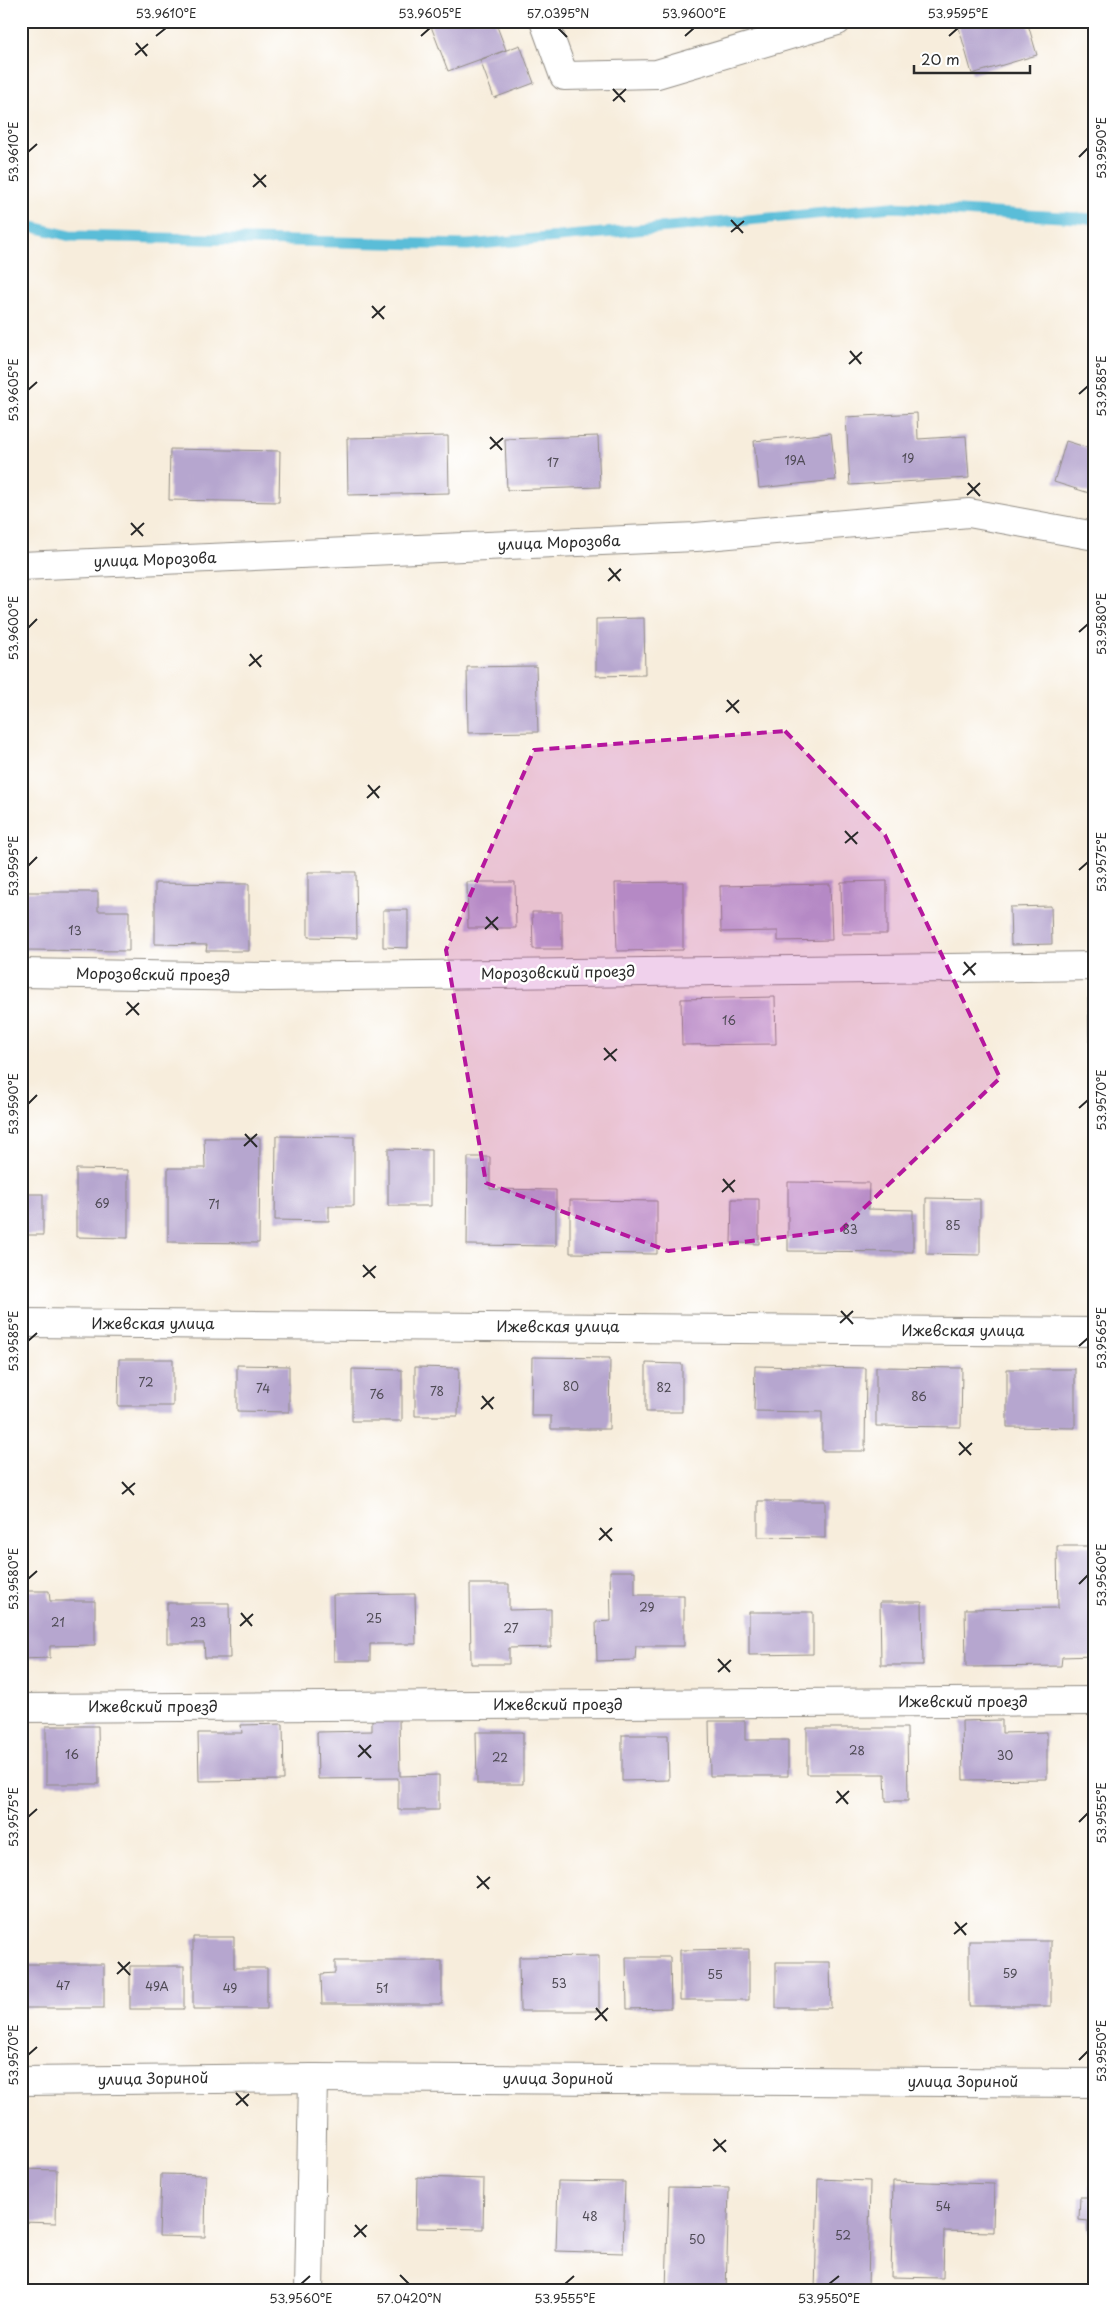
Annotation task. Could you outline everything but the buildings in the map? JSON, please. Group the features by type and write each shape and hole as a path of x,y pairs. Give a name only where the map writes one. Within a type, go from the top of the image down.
{"street":[{"path":"544,21 564,76 657,74 838,21"},
{"name":"улица Морозова","path":"21,566 696,537 969,513 1095,536"},
{"name":"Морозовский проезд","path":"21,973 269,977 1095,966"},
{"name":"Ижевская улица","path":"21,1323 1095,1332"},
{"name":"Ижевский проезд","path":"21,1708 1095,1701"},
{"path":"310,2291 313,2078"},
{"name":"улица Зориной","path":"21,2081 313,2078 1095,2083"}],"highlighted area":[{"path":"785,731 885,835 1000,1078 841,1230 668,1251 486,1183 446,950 534,750"}],"waterway":[{"path":"21,224 70,236 468,245 892,207 1095,219"}]}
